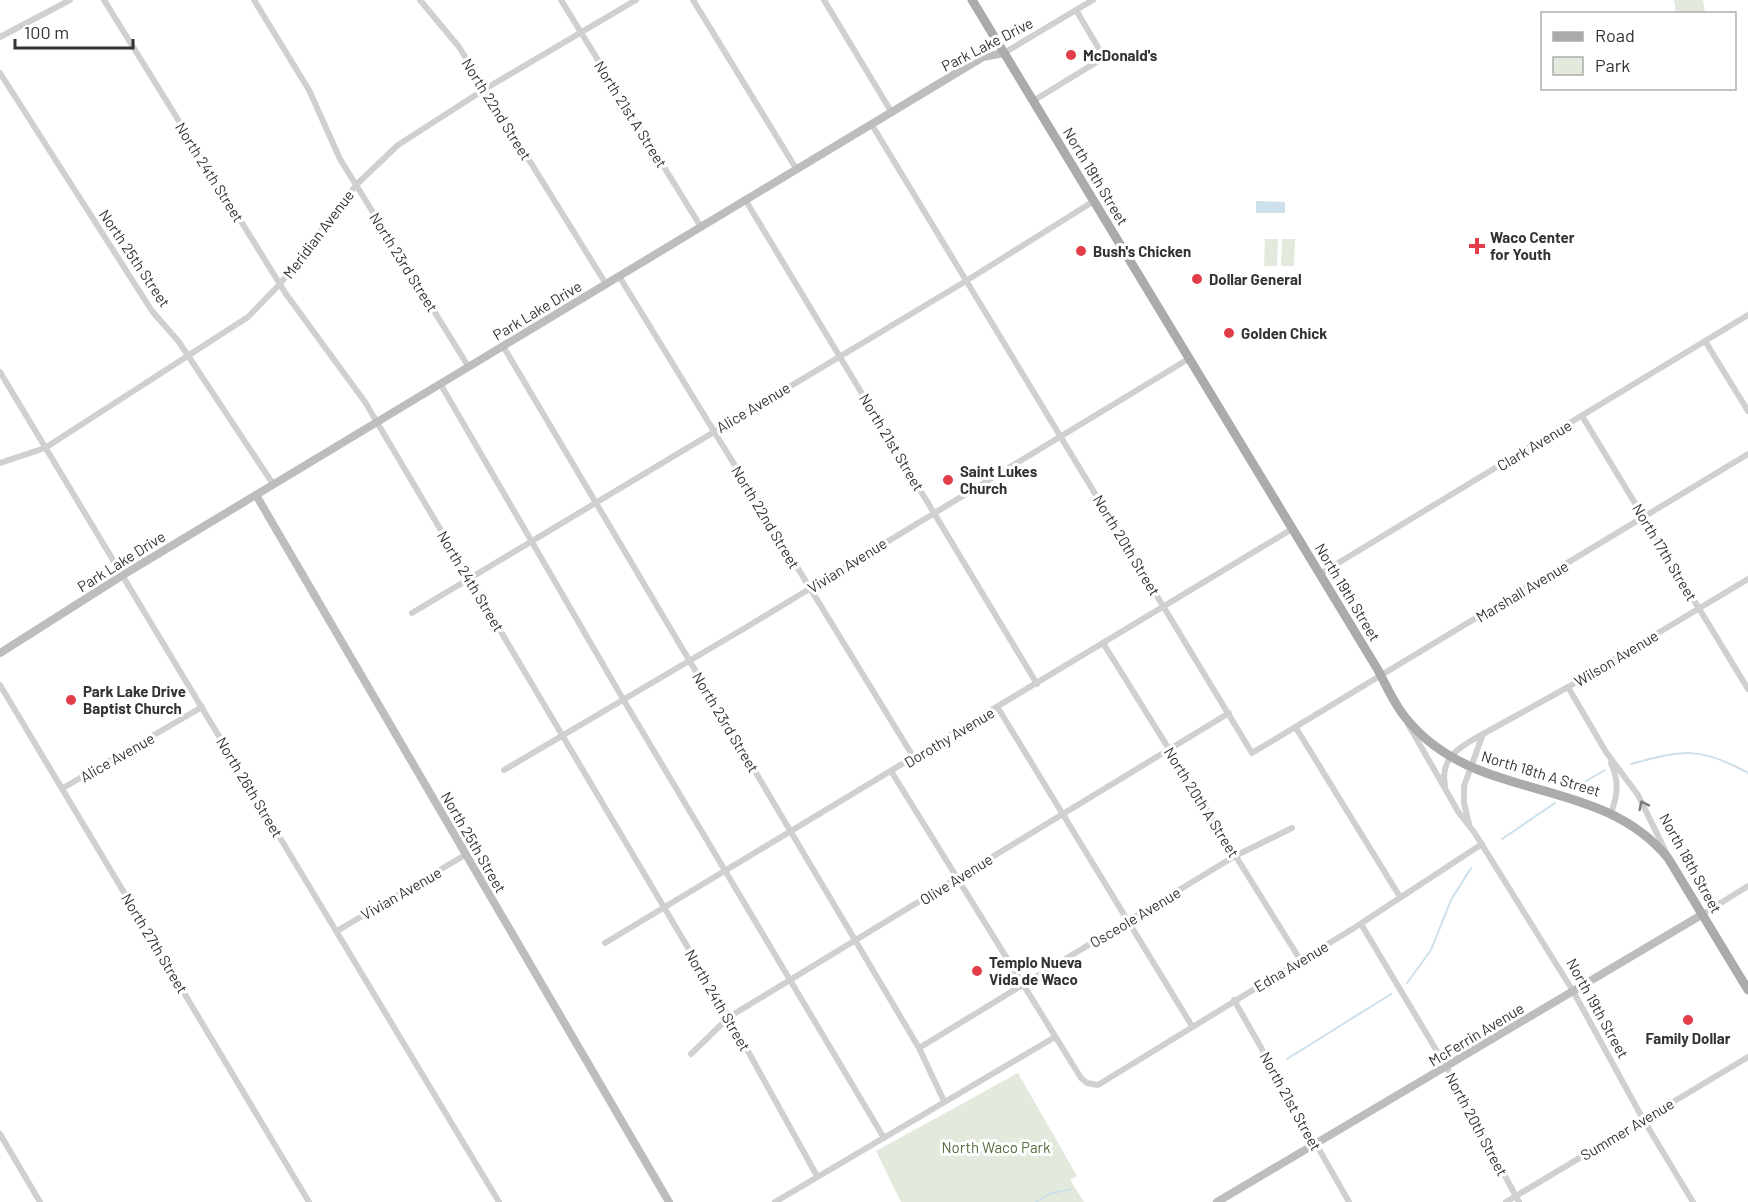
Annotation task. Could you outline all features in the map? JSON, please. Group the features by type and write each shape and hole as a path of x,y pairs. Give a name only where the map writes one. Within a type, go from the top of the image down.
{"main road":[{"name":"North 19th Street","path":"972,0 1382,676 1404,717"},
{"name":"North 18th A Street","path":"1404,717 1451,756 1471,767 1534,790 1575,798 1611,813 1654,840 1668,858"},
{"name":"North 18th Street","path":"1668,858 1748,990"}],"street":[{"path":"0,37 70,0"},
{"name":"North 24th Street","path":"104,0 280,284 356,387 729,1017 817,1176"},
{"name":"North 23rd Street","path":"254,0 309,90 331,141 356,185 468,366"},
{"name":"North 22nd Street","path":"420,0 459,47 606,284"},
{"name":"North 21st A Street","path":"561,0 701,227"},
{"name":"Meridian Avenue","path":"0,463 45,448 248,317 280,284 356,185 398,146 485,89 636,0"},
{"path":"693,0 797,170"},
{"path":"824,0 892,113"},
{"name":"Park Lake Drive","path":"0,653 273,484 377,424 468,366 983,57 1004,53 1093,0"},
{"path":"1033,101 1100,60 1099,50 1076,10"},
{"name":"North 25th Street","path":"0,73 152,311 168,327 273,484"},
{"name":"North 20th Street","path":"872,125 1252,753 1296,728"},
{"name":"North 21st Street","path":"746,201 1037,684"},
{"name":"Alice Avenue","path":"412,613 966,281 1094,201"},
{"name":"North 22nd Street","path":"619,276 914,758"},
{"name":"Clark Avenue","path":"1320,574 1748,315"},
{"path":"1706,341 1748,411"},
{"name":"North 23rd Street","path":"503,346 919,1047 944,1101"},
{"name":"Vivian Avenue","path":"504,770 1190,358"},
{"name":"North 26th Street","path":"0,372 499,1202"},
{"path":"441,385 530,542 884,1138"},
{"name":"North 17th Street","path":"1581,417 1748,689"},
{"name":"Marshall Avenue","path":"1296,728 1748,454"},
{"name":"North 25th Street","path":"256,495 669,1202"},
{"name":"Dorothy Avenue","path":"605,943 1292,529"},
{"name":"Wilson Avenue","path":"1451,756 1483,734 1568,687 1748,579"},
{"name":"North 20th A Street","path":"1103,643 1300,961"},
{"name":"North 27th Street","path":"0,685 309,1202"},
{"name":"North 18th Street","path":"1568,687 1606,752 1617,776 1617,792 1611,813"},
{"name":"Alice Avenue","path":"63,788 202,707"},
{"path":"998,708 1192,1026"},
{"name":"Olive Avenue","path":"691,1054 729,1017 1228,713"},
{"name":"North 19th Street","path":"1404,717 1459,813 1482,844 1573,991 1643,1119 1693,1202"},
{"path":"1296,728 1400,897"},
{"path":"1469,824 1463,796 1483,734"},
{"name":"North 18th Street","path":"1606,752 1638,795 1668,858"},
{"path":"1446,790 1443,772 1451,756"},
{"path":"774,1202 1055,1037 891,771"},
{"name":"Osceole Avenue","path":"919,1047 1235,856 1292,828"},
{"name":"Edna Avenue","path":"1055,1037 1081,1078 1087,1083 1098,1085 1361,924 1482,844"},
{"name":"Vivian Avenue","path":"337,930 465,855"},
{"name":"McFerrin Avenue","path":"1217,1202 1447,1068 1748,886"},
{"name":"North 20th Street","path":"1361,924 1447,1068 1517,1199"},
{"name":"North 21st Street","path":"1234,1000 1349,1202"},
{"name":"Summer Avenue","path":"1506,1202 1517,1199 1643,1119 1748,1057"},
{"path":"0,1134 40,1202"}],"green space":[{"path":"1674,0 1703,0 1705,12 1676,12"},
{"path":"1265,239 1278,239 1277,266 1264,266"},
{"path":"1282,239 1295,239 1294,266 1281,266"},
{"name":"North Waco Park","path":"1018,1073 1077,1176 1070,1180 1084,1202 901,1202 876,1151"}],"water":[{"path":"1256,201 1285,202 1285,213 1256,213"}],"waterway":[{"path":"1631,764 1664,756 1691,753 1717,758 1748,773"},
{"path":"1576,787 1605,770"},
{"path":"1502,839 1555,803"},
{"path":"1407,983 1431,950 1451,900 1471,868"},
{"path":"1287,1059 1391,994"},
{"path":"1036,1202 1049,1194 1071,1189"}],"place":[{"name":"McDonald's","path":"1071,55"},
{"name":"Waco Center for Youth","path":"1477,246"},
{"name":"Bush's Chicken","path":"1081,251"},
{"name":"Dollar General","path":"1197,279"},
{"name":"Golden Chick","path":"1229,333"},
{"name":"Saint Lukes Church","path":"948,480"},
{"name":"Park Lake Drive Baptist Church","path":"71,700"},
{"name":"Templo Nueva Vida de Waco","path":"977,971"},
{"name":"Family Dollar","path":"1688,1020"}]}
